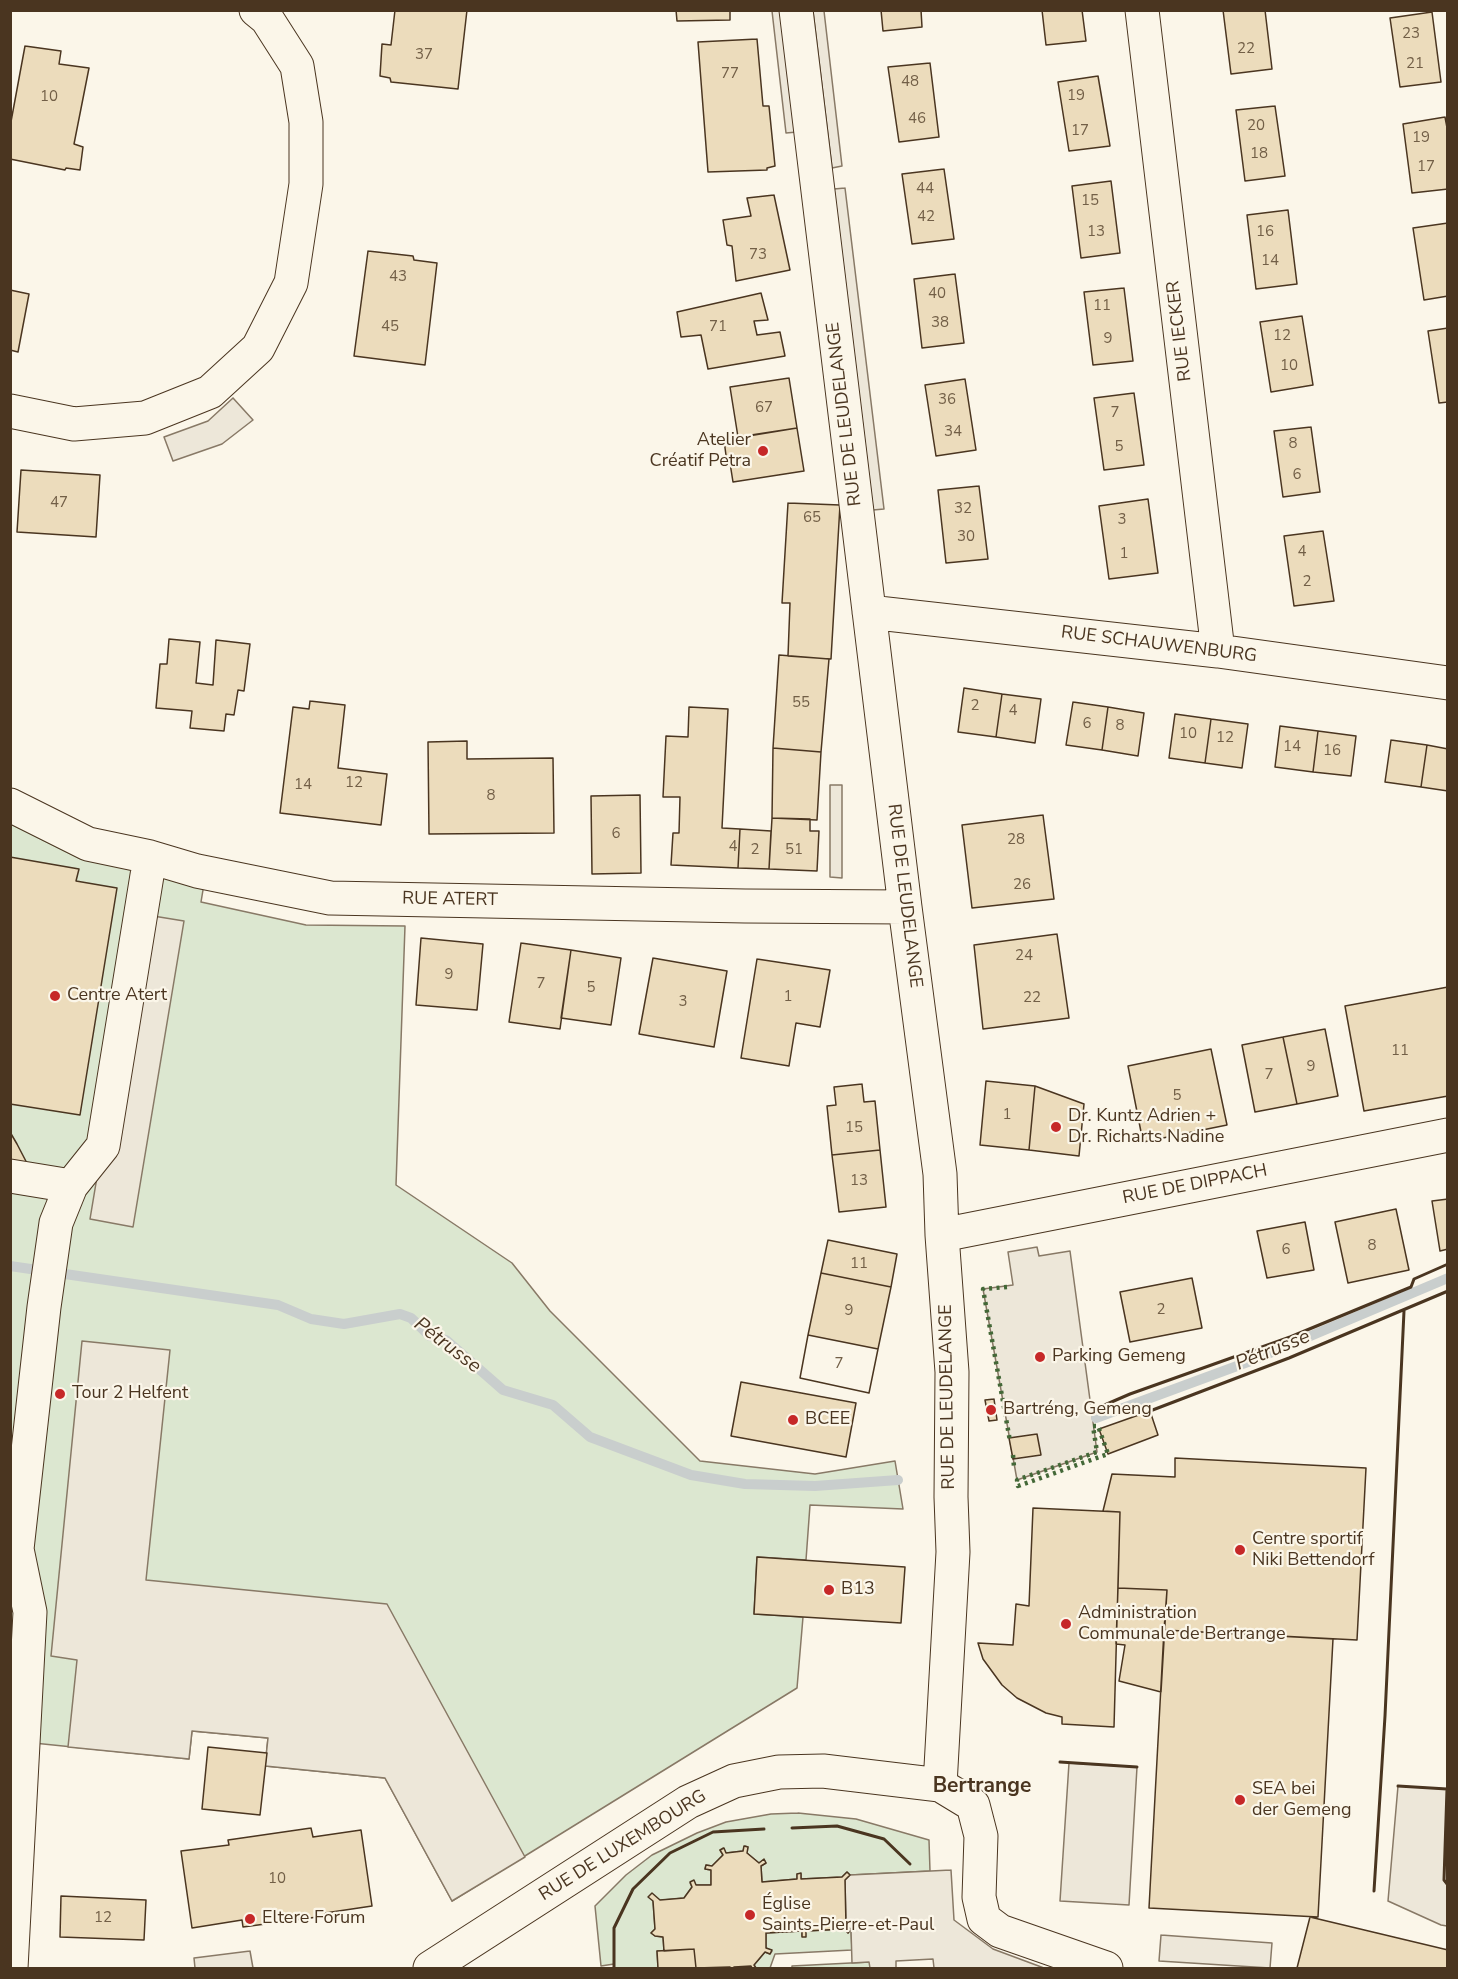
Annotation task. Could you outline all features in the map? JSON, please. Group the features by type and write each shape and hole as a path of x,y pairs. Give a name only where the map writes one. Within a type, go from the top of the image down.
{"street":[{"path":"10,411 74,424 145,418 210,392 258,348 291,283 306,184 306,122 297,66 267,18 256,10"},
{"name":"RUE DE LEUDELANGE","path":"796,10 905,907 940,1174 952,1372 953,1551 940,1785"},
{"name":"RUE IECKER","path":"1142,10 1218,651"},
{"name":"RUE SCHAUWENBURG","path":"869,612 1218,651 1448,683"},
{"name":"RUE ATERT","path":"10,805 88,844 150,857 197,871 330,898 905,907"},
{"path":"11,1968 30,1612 17,1550 45,1300 56,1223 71,1186 103,1146 150,857"},
{"name":"RUE DE DIPPACH","path":"942,1235 1448,1135"},
{"path":"10,1176 71,1186"},
{"name":"RUE DE LUXEMBOURG","path":"430,1968 688,1802 734,1781 779,1772 823,1771 940,1785"},
{"path":"940,1785 973,1805 981,1836 979,1897 984,1919 1000,1931 1106,1968"}],"green space":[{"path":"10,805 206,872 201,902 306,925 405,926 396,1185 512,1263 550,1311 700,1461 815,1474 895,1461 903,1509 810,1505 806,1560 757,1557 754,1614 803,1617 797,1688 452,1901 385,1778 265,1766 268,1738 192,1731 189,1759 24,1742 11,1968"},
{"path":"798,1813 856,1819 929,1840 930,1871 850,1875 847,1872 842,1877 801,1879 801,1874 797,1874 797,1879 762,1882 761,1866 766,1863 764,1860 759,1863 747,1853 748,1847 745,1846 743,1851 726,1853 723,1848 720,1850 723,1855 712,1866 706,1865 705,1869 711,1870 711,1885 696,1885 693,1881 690,1883 692,1887 684,1898 653,1901 655,1929 651,1933 663,1937 664,1951 657,1951 658,1968 614,1968 614,1964 601,1966 595,1906 626,1875 652,1855 726,1822 771,1814"},
{"path":"844,1929 848,1933 851,1929 852,1950 775,1954 770,1968 756,1968 754,1965 765,1952 770,1954 772,1951 766,1948 766,1933 802,1931 802,1936 806,1931"},
{"path":"870,1962 870,1968 792,1968 792,1966"}],"shaded area":[{"path":"772,11 782,11 797,132 786,133"},
{"path":"813,11 824,11 842,166 832,168"},
{"path":"845,188 884,509 873,510 834,189"},
{"path":"233,398 253,420 222,444 173,461 164,437 208,421"},
{"path":"830,785 842,785 842,878 830,877"},
{"path":"141,914 184,921 133,1227 90,1219"},
{"name":"Parking Gemeng","path":"1037,1247 1039,1256 1070,1251 1097,1452 1017,1480 983,1289 1013,1285 1008,1252"},
{"path":"82,1341 170,1350 146,1580 387,1604 525,1857 452,1901 385,1778 265,1766 268,1738 192,1731 189,1759 68,1747 77,1660 51,1656"},
{"path":"1069,1763 1137,1767 1129,1905 1060,1901"},
{"path":"1398,1786 1447,1789 1444,1880 1447,1885 1447,1926 1388,1901"},
{"path":"951,1870 954,1920 993,1949 1044,1968 934,1968 933,1959 896,1961 896,1968 870,1968 869,1962 852,1963 851,1930 846,1926 845,1880 850,1875"},
{"path":"1161,1935 1272,1943 1270,1968 1159,1961"},
{"path":"250,1951 253,1968 195,1968 194,1958"}],"building":[{"path":"395,10 467,10 458,89 391,82 390,78 380,76 382,44 391,45"},
{"path":"676,10 730,10 730,20 677,21"},
{"path":"881,10 921,10 922,27 883,31"},
{"path":"1042,10 1082,10 1086,41 1046,45"},
{"path":"1223,10 1265,10 1272,69 1231,74"},
{"path":"1432,12 1441,82 1400,87 1390,18"},
{"path":"757,39 763,106 769,106 775,166 767,170 708,172 698,42"},
{"path":"25,46 61,51 59,64 89,68 74,144 83,147 80,170 66,168 65,170 10,159 10,127"},
{"path":"930,63 939,137 899,142 888,67"},
{"path":"1098,76 1110,146 1069,151 1058,82"},
{"path":"1275,106 1285,176 1245,181 1236,110"},
{"path":"1445,117 1448,133 1448,189 1412,193 1403,124"},
{"path":"944,169 954,239 912,244 902,174"},
{"path":"1111,181 1120,253 1081,258 1072,186"},
{"path":"774,195 790,270 736,281 732,246 727,245 723,220 751,216 747,198"},
{"path":"1288,210 1297,284 1256,289 1247,215"},
{"path":"1448,223 1448,296 1424,300 1413,228"},
{"path":"368,251 413,256 414,260 437,263 425,365 354,356"},
{"path":"955,274 964,343 922,348 914,279"},
{"path":"1124,288 1133,361 1093,365 1084,292"},
{"path":"10,290 29,294 18,352 10,350"},
{"path":"761,293 768,320 754,321 757,335 780,332 785,356 708,369 701,335 681,337 677,312"},
{"path":"1302,316 1313,385 1271,392 1260,322"},
{"path":"1448,328 1448,402 1439,403 1428,331"},
{"path":"789,378 797,428 738,437 730,387"},
{"path":"965,379 976,450 936,456 925,385"},
{"path":"1134,393 1144,465 1104,470 1094,398"},
{"path":"1311,427 1320,492 1283,497 1274,431"},
{"name":"Atelier Créatif Petra","path":"797,428 804,471 733,482 730,463 727,463 724,440"},
{"path":"21,470 100,475 96,537 17,532"},
{"path":"979,486 988,559 946,563 938,490"},
{"path":"1148,499 1158,573 1109,579 1099,506"},
{"path":"788,503 840,505 831,659 788,656 790,603 782,603"},
{"path":"1323,531 1334,601 1294,606 1284,536"},
{"path":"169,639 200,642 196,683 213,685 216,640 250,644 244,691 238,690 234,715 226,714 224,731 190,728 192,711 156,708 160,664 167,664"},
{"path":"779,655 829,659 821,752 773,748"},
{"path":"964,688 1002,694 996,737 958,732"},
{"path":"1002,694 1041,699 1035,743 996,737"},
{"path":"310,701 345,705 338,768 387,774 381,825 280,813 293,707 309,709"},
{"path":"1073,702 1108,707 1102,750 1066,745"},
{"path":"689,707 728,709 722,828 740,829 738,868 671,865 673,833 679,833 680,797 663,797 666,736 688,737"},
{"path":"1108,707 1144,713 1138,756 1102,750"},
{"path":"1175,714 1211,719 1205,763 1169,758"},
{"path":"1211,719 1248,724 1242,768 1205,763"},
{"path":"1280,726 1318,731 1313,772 1275,767"},
{"path":"1318,731 1356,736 1351,776 1313,772"},
{"path":"1391,740 1427,745 1421,787 1385,782"},
{"path":"467,741 467,759 553,758 554,833 429,834 428,742"},
{"path":"1427,745 1448,749 1448,791 1421,787"},
{"path":"773,748 821,752 817,820 772,818"},
{"path":"640,795 641,873 592,874 591,796"},
{"path":"1043,815 1054,899 972,908 962,825"},
{"path":"772,818 810,819 810,831 819,831 817,871 769,869"},
{"path":"740,829 771,831 769,869 738,868"},
{"name":"Centre Atert","path":"10,857 79,869 76,881 117,888 80,1115 10,1104"},
{"path":"1057,934 1069,1018 983,1029 974,945"},
{"path":"421,938 483,944 477,1010 416,1005"},
{"path":"521,943 571,950 560,1029 509,1022"},
{"path":"571,950 621,958 611,1025 561,1018"},
{"path":"653,958 727,971 714,1047 639,1034"},
{"path":"757,959 830,970 820,1027 796,1023 789,1066 741,1058"},
{"path":"1448,987 1448,1096 1364,1111 1345,1006"},
{"path":"1325,1029 1338,1096 1297,1104 1283,1037"},
{"path":"1283,1037 1297,1104 1255,1112 1242,1045"},
{"path":"1211,1049 1227,1125 1143,1142 1128,1066"},
{"path":"986,1081 1035,1086 1029,1150 980,1145"},
{"path":"862,1084 864,1102 875,1101 880,1150 832,1155 827,1106 836,1105 834,1087"},
{"name":"Dr. Kuntz Adrien + Dr. Richarts Nadine","path":"1035,1086 1084,1104 1079,1156 1029,1150"},
{"path":"10,1132 17,1144 30,1169 10,1166"},
{"path":"880,1150 886,1207 839,1212 832,1155"},
{"path":"1448,1199 1448,1249 1440,1251 1432,1201"},
{"path":"1396,1209 1409,1270 1348,1283 1335,1222"},
{"path":"1305,1222 1314,1270 1267,1278 1257,1231"},
{"path":"828,1240 897,1254 891,1287 821,1273"},
{"path":"821,1273 891,1287 878,1349 808,1335"},
{"path":"1192,1278 1202,1328 1130,1342 1120,1292"},
{"path":"808,1335 878,1349 869,1393 800,1378"},
{"path":"808,1335 878,1349 869,1393 800,1378"},
{"name":"BCEE","path":"741,1382 856,1403 846,1457 731,1436"},
{"name":"Bartréng, Gemeng","path":"994,1399 997,1420 989,1421 985,1400"},
{"path":"1150,1411 1158,1435 1108,1454 1099,1429"},
{"path":"1037,1434 1041,1455 1013,1459 1009,1438"},
{"name":"Centre sportif Niki Bettendorf","path":"1175,1458 1366,1468 1357,1640 1164,1630 1167,1590 1118,1588 1120,1512 1103,1511 1112,1474 1175,1477"},
{"name":"Administration Communale de Bertrange","path":"1033,1508 1120,1512 1114,1727 1062,1724 1062,1717 1046,1713 1017,1698 1002,1685 983,1659 978,1643 1013,1645 1016,1604 1029,1606"},
{"name":"B13","path":"757,1557 905,1567 901,1623 754,1614"},
{"path":"1118,1588 1167,1590 1161,1692 1119,1681 1125,1645 1116,1644"},
{"name":"SEA bei der Gemeng","path":"1164,1630 1333,1639 1318,1917 1149,1908"},
{"path":"208,1747 267,1753 260,1815 202,1809"},
{"path":"311,1828 313,1837 361,1830 372,1906 325,1913 325,1916 243,1927 242,1920 192,1928 181,1851 229,1845 228,1840"},
{"name":"Église Saints-Pierre-et-Paul","path":"744,1846 748,1847 747,1853 759,1863 764,1859 766,1863 761,1866 762,1882 797,1879 797,1874 801,1873 801,1879 842,1877 847,1872 850,1875 845,1880 846,1926 851,1929 848,1933 844,1929 806,1931 806,1937 802,1937 802,1931 766,1933 766,1948 772,1950 770,1954 765,1952 754,1965 756,1968 751,1966 696,1968 694,1949 664,1951 663,1937 651,1933 655,1929 653,1901 648,1897 652,1893 660,1900 684,1898 692,1887 690,1882 694,1880 696,1885 711,1885 711,1870 705,1869 706,1865 712,1866 723,1855 720,1850 724,1848 726,1853 743,1851"},
{"path":"61,1896 146,1900 144,1940 60,1937"},
{"path":"1310,1917 1448,1950 1448,1968 1297,1968"},
{"path":"694,1949 696,1968 658,1968 657,1951"}],"waterway":[{"name":"Pétrusse","path":"10,1266 278,1305 311,1319 344,1324 400,1314 411,1318 430,1336 446,1340 503,1390 553,1405 590,1437 691,1475 745,1484 815,1486 898,1480"},
{"name":"Pétrusse","path":"1096,1418 1256,1359 1448,1278"}],"hedge":[{"path":"1007,1287 983,1289 1010,1441"},
{"path":"1093,1426 1098,1426 1108,1454 1018,1486 1017,1480 1097,1452 1093,1426"},
{"path":"1013,1455 1014,1467"}],"wall":[{"path":"1093,1410 1130,1394 1290,1337 1411,1287 1414,1279 1448,1264"},
{"path":"1150,1411 1289,1358 1448,1291"},
{"path":"1374,1891 1385,1716 1404,1311"},
{"path":"1060,1762 1137,1767"},
{"path":"1398,1786 1447,1789 1444,1880 1448,1885"},
{"path":"792,1828 837,1826 884,1839 910,1864"},
{"path":"614,1968 614,1928 633,1889 670,1853 713,1832 764,1829"}],"place":[{"name":"Atelier Créatif Petra","path":"763,451"},
{"name":"Centre Atert","path":"55,996"},
{"name":"Dr. Kuntz Adrien + Dr. Richarts Nadine","path":"1056,1127"},
{"name":"Parking Gemeng","path":"1040,1357"},
{"name":"Tour 2 Helfent","path":"60,1394"},
{"name":"Bartréng, Gemeng","path":"991,1410"},
{"name":"BCEE","path":"793,1420"},
{"name":"Centre sportif Niki Bettendorf","path":"1240,1550"},
{"name":"B13","path":"829,1590"},
{"name":"Administration Communale de Bertrange","path":"1066,1624"},
{"name":"SEA bei der Gemeng","path":"1240,1800"},
{"name":"Église Saints-Pierre-et-Paul","path":"750,1915"},
{"name":"Eltere Forum","path":"250,1919"}],"district":[{"name":"Bertrange","path":"982,1787"}]}
